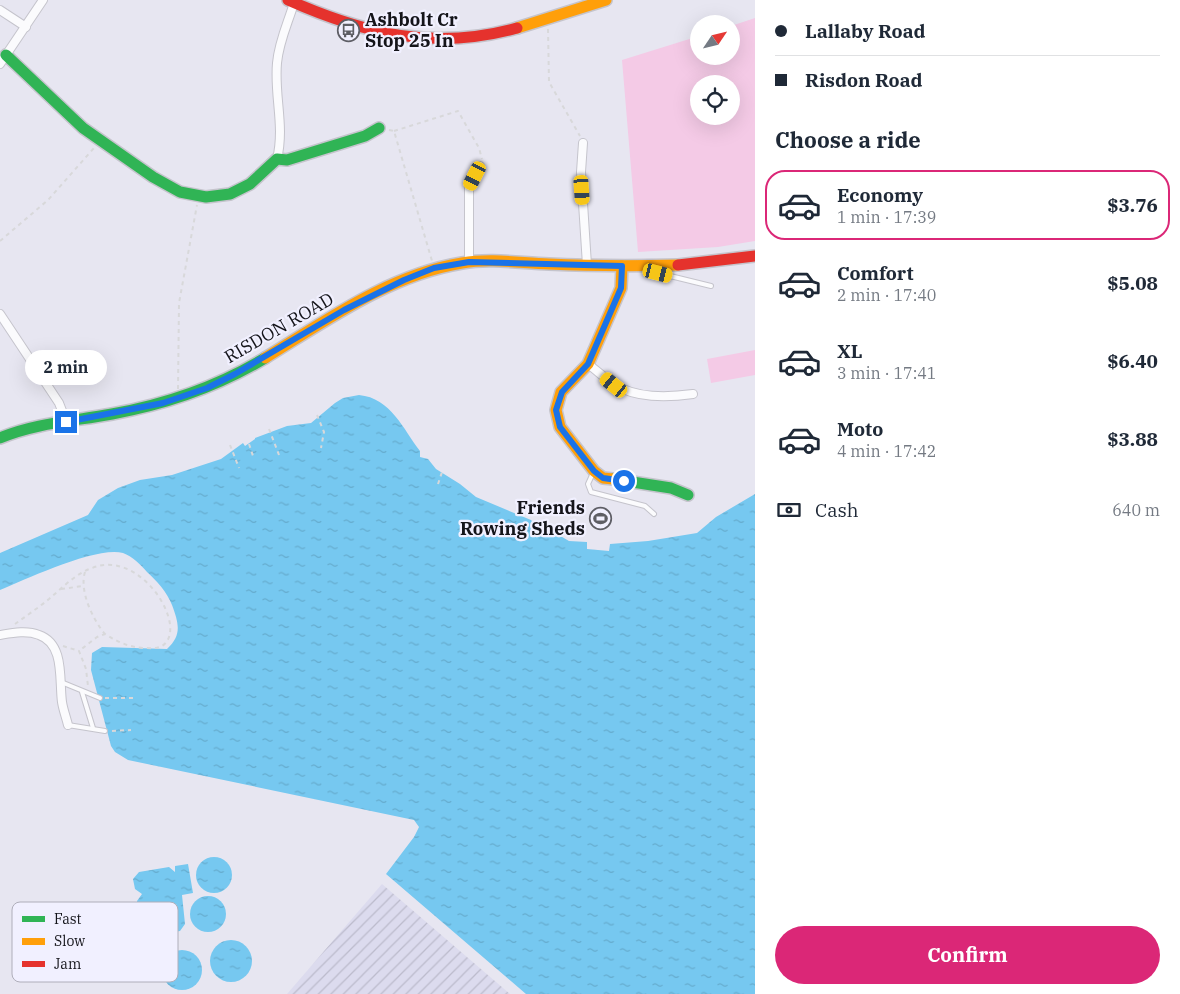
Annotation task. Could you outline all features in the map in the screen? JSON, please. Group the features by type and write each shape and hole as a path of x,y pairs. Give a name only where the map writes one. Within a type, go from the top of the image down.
{"street":[{"path":"42,0 26,27 3,59 101,141 163,183 179,192 198,197 222,196 244,188 265,174 277,159 281,144 277,64 282,35 294,2 362,28 408,38 432,40 456,39 499,32 606,0"},
{"path":"0,10 26,27"},
{"path":"277,159 287,160 364,136 379,128"},
{"path":"583,143 581,172 587,265"},
{"path":"469,262 469,187 480,166"},
{"name":"RISDON ROAD","path":"0,438 26,429 178,399 235,374 367,298 434,268 469,262 650,266 710,262 755,256"},
{"path":"622,266 621,288 588,364 562,392 557,403 556,416 560,427 594,471 603,478 671,488 688,495"},
{"path":"0,314 59,403 66,422"},
{"path":"588,364 614,385 629,392 671,397 692,394"},
{"path":"0,635 28,632 40,635 51,643 56,654 61,682 62,703 68,725"}],"lane":[{"path":"650,266 658,273 711,286"},
{"path":"594,471 588,484 591,492 645,506 654,514"},
{"path":"61,682 100,698"},
{"path":"82,692 92,728"},
{"path":"68,725 92,728 104,732"}],"path":[{"path":"548,18 549,82 583,143"},
{"path":"379,128 394,132 458,111 479,148 482,158 480,166"},
{"path":"394,132 434,268"},
{"path":"0,241 48,200 101,141"},
{"path":"178,399 179,304 198,197"},
{"path":"317,415 324,432 321,448"},
{"path":"270,429 279,455"},
{"path":"230,444 239,468"},
{"path":"249,444 254,459"},
{"path":"438,484 442,472"},
{"path":"0,635 85,571 93,567 109,564 130,568 156,590 163,602 170,625 169,637 166,642 162,646 152,648 128,646 105,634 94,618 82,581 85,571"},
{"path":"61,589 84,586"},
{"path":"79,651 97,637 105,634"},
{"path":"51,643 79,651"},
{"path":"79,651 86,668 89,694"},
{"path":"100,698 133,698"},
{"path":"104,732 132,730"}],"shaded area":[{"path":"755,18 755,241 718,247 638,252 622,60 690,39 690,65 740,65 740,23"},
{"path":"755,350 755,375 711,383 707,359"},
{"path":"382,884 510,994 287,994"}],"water":[{"path":"359,395 370,397 388,408 402,424 420,451 420,457 428,459 436,469 476,497 531,520 538,528 545,527 569,541 587,542 587,549 609,551 610,544 648,541 697,533 716,517 755,494 755,994 526,994 386,874 414,837 419,827 414,820 128,760 115,752 111,746 91,670 92,653 102,647 167,649 175,639 178,629 172,605 167,596 158,583 133,558 123,553 96,554 61,565 0,590 0,553 88,515 98,500 118,488 140,480 172,475 221,459 243,443 245,446 255,438 287,426 311,423 343,398"},
{"path":"214,857 227,862 232,875 227,888 214,893 201,888 196,875 201,862"},
{"path":"188,864 193,893 182,895 185,924 178,931 178,902 137,902 142,894 135,889 133,879 139,872 169,867 175,872 175,866"},
{"path":"208,896 221,901 226,914 221,927 208,932 195,927 190,914 195,901"},
{"path":"231,940 246,946 252,961 246,976 231,982 216,976 210,961 216,946"},
{"path":"178,950 186,950 193,953 199,959 202,966 201,978 190,989 174,989 166,982 178,982"}],"traffic: fast":[{"path":"6,55 83,128 153,177 180,192 206,197 230,194 250,184 277,159 287,160 365,136 379,128"},
{"path":"0,438 27,429 112,414 172,400 229,378 265,358"},
{"path":"613,479 671,488 688,495"}],"traffic: slow":[{"path":"517,28 606,0"},
{"path":"265,358 359,301 384,288 435,269 462,263 484,261 581,265 678,265"},
{"path":"613,479 603,478 594,471 560,427 556,410 561,392 588,364 621,288 622,266"}],"traffic: jam":[{"path":"288,0 345,22 372,30 400,35 428,38 457,38 486,35 517,28"},
{"path":"678,265 755,256"}],"place":[{"name":"Ashbolt Cr Stop 25 In","path":"349,30"},
{"name":"Friends Rowing Sheds","path":"601,518"}],"route":[{"path":"66,422 163,403 207,388 235,374 344,310 404,280 434,268 469,262 622,266 621,288 588,364 562,392 556,410 557,422 560,427 594,471 603,478 624,481"}]}
